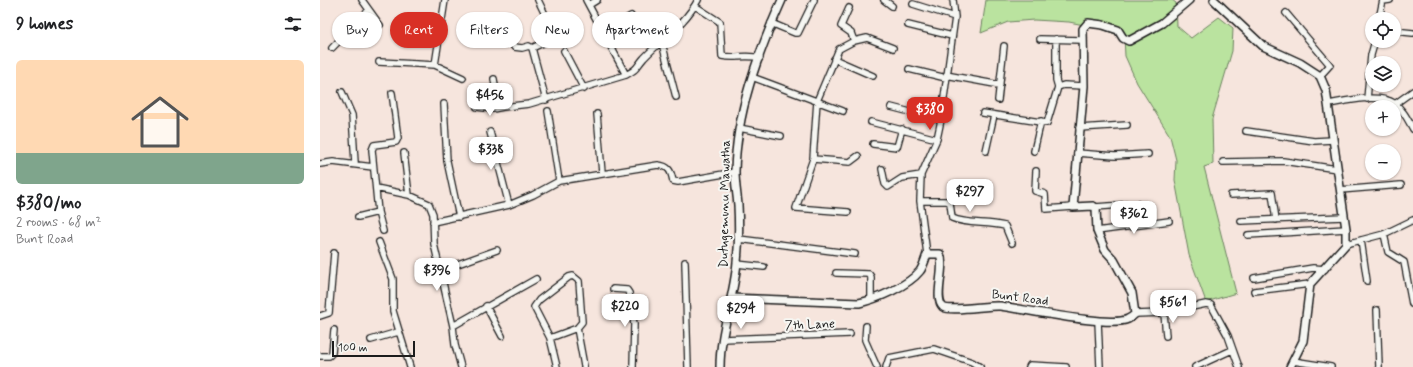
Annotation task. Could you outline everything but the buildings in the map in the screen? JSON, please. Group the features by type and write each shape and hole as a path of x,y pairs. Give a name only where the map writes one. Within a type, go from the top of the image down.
{"street":[{"path":"362,0 369,10"},
{"path":"435,65 444,0"},
{"path":"538,0 544,12"},
{"path":"592,12 587,2 596,0"},
{"path":"683,21 698,0"},
{"name":"Dutugemunu Mawatha","path":"720,367 723,339 737,264 739,239 735,172 739,128 752,77 782,0"},
{"path":"772,23 798,33 814,0"},
{"path":"884,0 892,6"},
{"path":"731,298 859,302 871,300 901,286 920,272 927,254 920,201 921,175 937,139 941,120 955,17 953,0"},
{"path":"1073,207 1084,86 1082,29 1088,23 1103,25 1118,30 1123,38 1129,41 1162,22 1189,0"},
{"path":"1214,0 1263,46 1300,63 1320,76 1326,90 1329,104 1346,229 1346,244"},
{"path":"1380,12 1383,0 1390,0"},
{"path":"913,4 955,17"},
{"path":"694,6 720,22 722,56 728,58 753,56 760,58"},
{"path":"849,8 841,26 851,33 854,41"},
{"path":"1286,13 1330,65 1320,76"},
{"path":"908,25 952,36"},
{"path":"1401,32 1413,33"},
{"path":"848,212 796,208 813,159 817,101 839,49 854,41 867,38 893,48"},
{"path":"1040,39 1082,40"},
{"path":"983,113 1047,123 1050,118 1058,87 1056,80 1056,40"},
{"path":"998,100 1004,46"},
{"path":"532,48 546,100"},
{"path":"612,48 626,75"},
{"path":"477,107 493,109 529,104 584,89 626,75 638,69 644,59 656,48"},
{"path":"663,48 676,97"},
{"path":"1367,99 1372,48"},
{"path":"564,51 584,89"},
{"path":"834,59 873,76"},
{"path":"379,62 435,65 463,78"},
{"path":"908,69 946,77 1000,84"},
{"path":"752,77 843,111"},
{"path":"494,79 496,93 502,107"},
{"path":"1058,87 1064,85 1084,86"},
{"path":"1401,100 1413,91"},
{"path":"342,92 352,115 355,164"},
{"path":"382,231 378,212 372,150 374,145 396,142 398,138 392,93"},
{"path":"1329,104 1367,99 1388,100"},
{"path":"444,104 447,161 460,218"},
{"path":"891,107 941,120"},
{"path":"548,111 559,181"},
{"path":"1401,112 1413,129"},
{"path":"597,114 602,173"},
{"path":"986,151 994,115"},
{"path":"1034,152 1040,121"},
{"path":"871,122 937,139"},
{"path":"1079,128 1127,125"},
{"path":"739,128 781,136"},
{"path":"873,144 897,147 902,130"},
{"path":"1246,131 1314,141 1333,140"},
{"path":"490,132 510,205"},
{"path":"404,153 409,195"},
{"path":"1077,153 1115,156 1148,154"},
{"path":"813,159 850,162 858,156"},
{"path":"1222,162 1283,161 1337,169"},
{"path":"320,164 333,162 373,167"},
{"path":"433,222 460,218 510,205 559,181 602,173 658,165 665,166 670,170 673,181 678,182 735,172"},
{"path":"882,169 885,184 888,187 902,178 921,175"},
{"path":"1036,171 1034,191 1046,194 1046,209 1137,204"},
{"path":"1340,190 1401,185"},
{"path":"376,188 409,195 429,204 433,214 434,244 441,270 453,326 453,336 461,367"},
{"path":"1232,195 1272,193 1276,220"},
{"path":"920,201 947,201 950,203 952,218 960,222 994,223 1005,226 1012,243"},
{"path":"1095,207 1097,231 1105,250 1114,260 1132,293 1135,314 1164,313 1206,304 1211,305 1228,336 1239,367"},
{"path":"358,217 378,212"},
{"path":"1241,221 1344,217"},
{"path":"1331,367 1292,364 1303,341 1310,284 1346,244 1384,234 1413,220"},
{"path":"1097,231 1169,221"},
{"path":"1248,235 1346,229"},
{"path":"1384,234 1388,252 1404,262 1412,304"},
{"path":"739,239 855,254"},
{"path":"1361,240 1367,281"},
{"path":"379,242 393,278 393,311 398,332 410,367"},
{"path":"441,270 497,250"},
{"path":"320,316 329,313 334,252"},
{"name":"Bunt Road","path":"927,254 940,254 943,261 939,301 944,308 950,310 981,306 999,306 1098,321 1117,322 1127,320 1135,314"},
{"path":"685,262 688,367"},
{"path":"737,264 764,267"},
{"path":"1254,278 1313,268 1325,268"},
{"path":"836,273 869,274 871,277 871,300"},
{"path":"550,338 577,328 582,322 583,314 579,281 573,276 569,277 539,300 534,307 550,338 557,367"},
{"path":"453,326 536,279"},
{"path":"1254,291 1310,284"},
{"path":"614,289 627,290 629,293 634,324 634,367"},
{"path":"486,306 502,336"},
{"path":"1377,310 1379,367"},
{"path":"1164,313 1166,336"},
{"path":"1098,321 1100,367"},
{"path":"866,326 865,340 878,367"},
{"path":"577,328 584,366"},
{"path":"320,356 329,356 332,353 334,330"},
{"path":"371,340 398,332"},
{"name":"7th Lane","path":"723,339 850,334"},
{"path":"886,367 889,358 934,349 972,362 980,367"},
{"path":"1195,367 1232,350"},
{"path":"1029,367 1030,365 1066,367"}],"green space":[{"path":"986,0 1172,0 1176,3 1177,26 1191,38 1219,17 1233,28 1232,51 1212,119 1213,164 1204,167 1236,293 1206,302 1189,255 1175,180 1176,160 1170,136 1137,83 1125,56 1124,37 1099,28 1069,22 1034,20 1008,22 981,33"}]}
